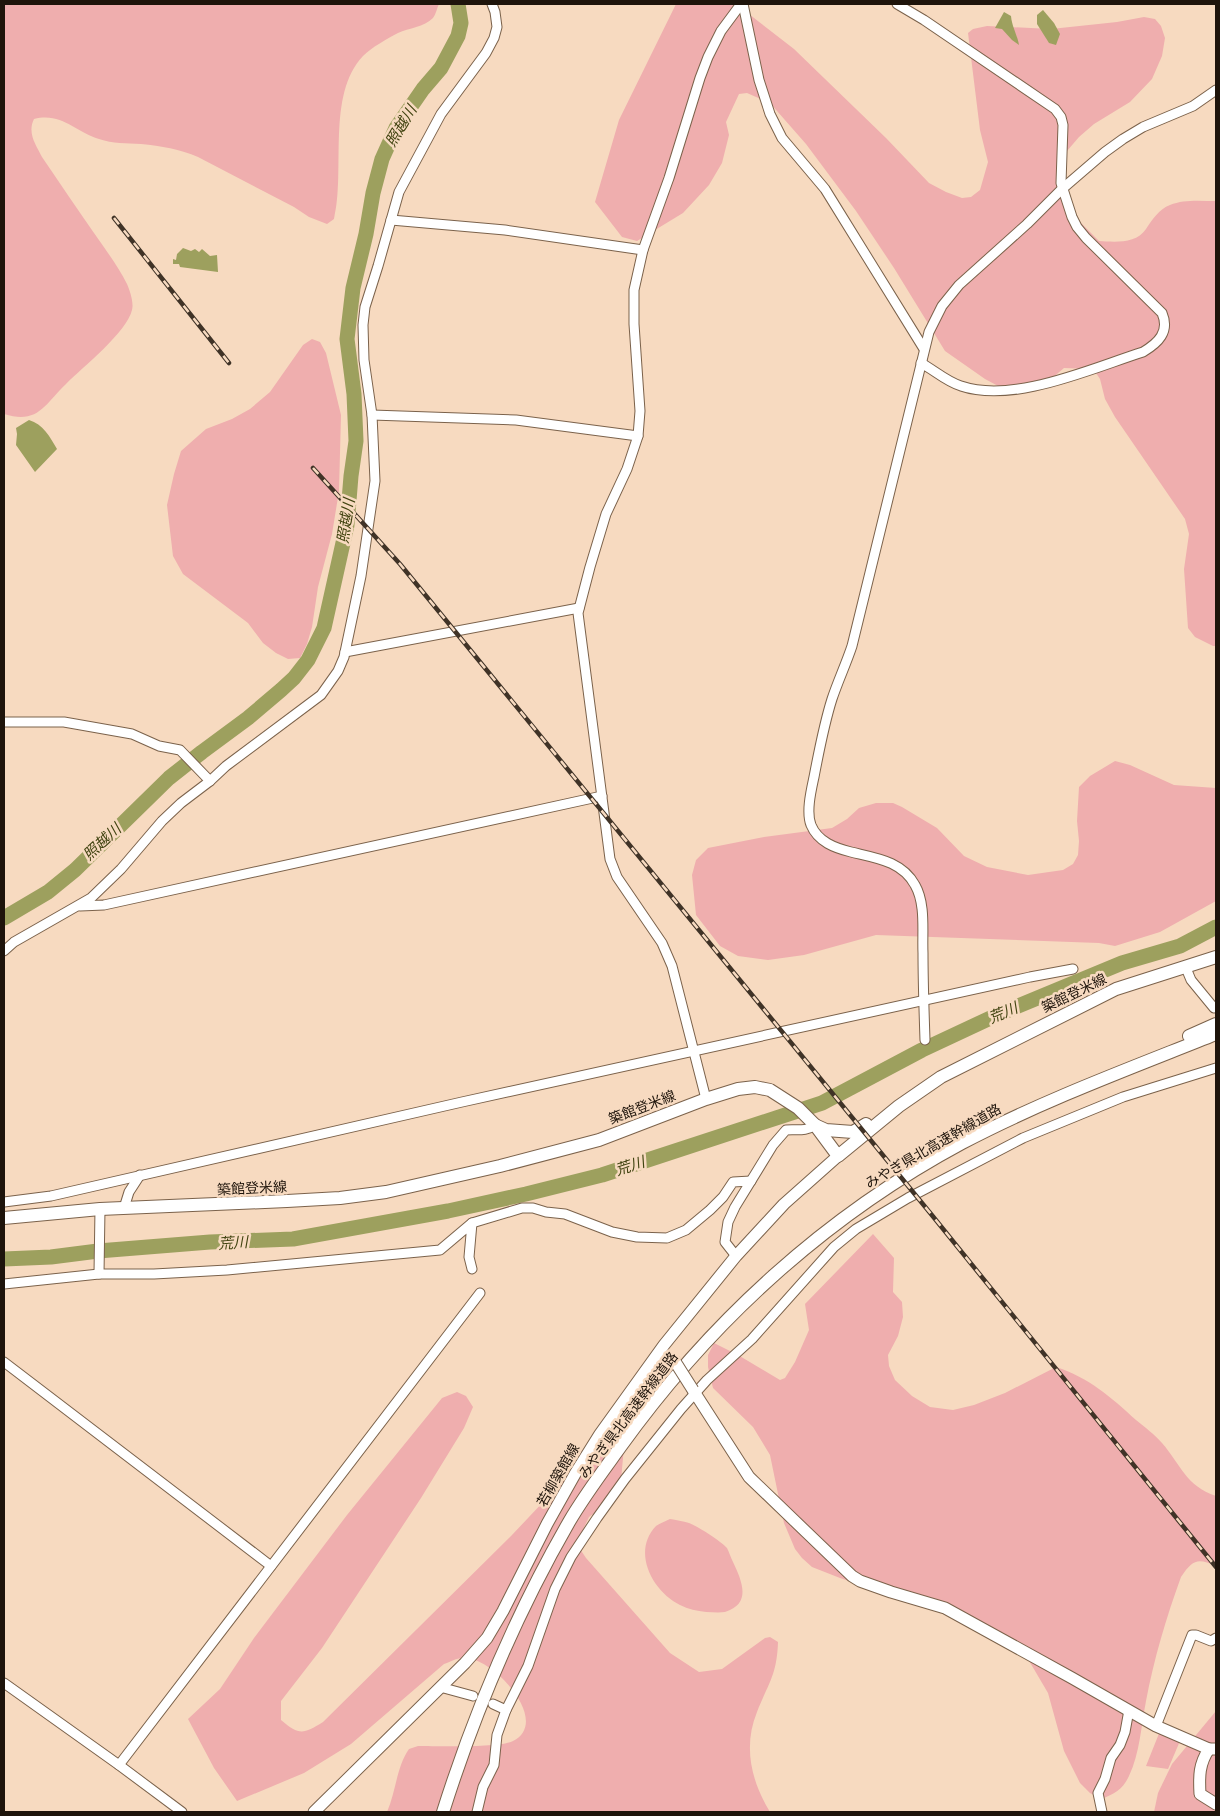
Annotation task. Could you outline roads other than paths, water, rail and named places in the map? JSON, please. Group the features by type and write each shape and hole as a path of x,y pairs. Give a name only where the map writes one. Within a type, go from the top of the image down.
{"main road":[{"name":"築館登米線","path":"4,1218 100,1209 287,1202 386,1192 500,1166 599,1140 706,1099 738,1089 755,1088 770,1090 783,1097 813,1122 838,1156 899,1106 942,1077 1116,989 1216,958"},
{"path":"1060,1097 1216,1024"},
{"name":"みやぎ県北高速幹線道路","path":"443,1812 472,1727 501,1655 533,1589 570,1520 610,1461 660,1394 686,1362 745,1300 817,1238 868,1201 960,1145 1008,1120 1060,1097 1216,1034"},
{"path":"1060,1097 1216,1043"},
{"path":"813,1122 826,1130 853,1132 878,1116 899,1106"},
{"name":"若柳築館線","path":"314,1812 487,1638 504,1611 574,1474 600,1434 664,1346 736,1256 784,1204 838,1156"},
{"path":"664,1346 749,1477 852,1576 860,1581 891,1592 944,1608 1156,1726 1212,1749 1202,1760 1198,1775 1200,1794 1216,1804"}],"street":[{"path":"4,951 14,942 91,898 107,885 162,822 181,804 226,766 321,695 338,670 345,652 361,576 375,481 372,415 364,360 363,325 365,307 398,192 441,114 486,53 494,38 497,27 492,4"},
{"path":"706,1099 672,966 662,944 617,878 610,859 578,613 606,514 627,469 638,436 640,411 634,324 634,290 643,250 669,178 708,57 721,32 742,4"},
{"path":"742,4 759,80 770,114 782,138 825,189 924,349"},
{"path":"898,4 1055,109 1061,117 1063,125 1060,178 1072,216 1086,238 1162,313 1165,321 1164,331 1155,345 1143,352 1041,385 1011,390 974,389 960,386 921,363"},
{"path":"925,1040 922,925 920,901 916,887 908,873 898,865 826,843 816,833 811,824 810,813 812,790 824,728 852,646 924,349 935,319 955,290 1062,189 1122,139 1143,127 1193,106 1216,90"},
{"path":"391,220 505,230 643,250"},
{"path":"372,415 516,420 638,436"},
{"path":"345,652 579,608"},
{"path":"4,722 64,722 132,734 159,746 180,750 210,781"},
{"path":"77,906 104,905 602,796"},
{"path":"1186,968 1191,980 1214,1008"},
{"path":"4,1202 51,1196 462,1102 695,1052 1030,976 1073,969"},
{"path":"477,1812 483,1787 494,1765 498,1735 506,1710 528,1666 555,1589 571,1557 596,1518 694,1391 752,1339 834,1247 856,1229 908,1198 1023,1138 1123,1096 1216,1068"},
{"path":"736,1256 725,1242 725,1236 728,1222 751,1181 773,1145 786,1130 810,1129 813,1122"},
{"path":"124,1208 129,1192 140,1175"},
{"path":"4,1284 100,1270 154,1274 227,1270 440,1250 472,1223 522,1208 533,1208 546,1212 565,1214 612,1232 629,1236 667,1238 686,1230 710,1210 723,1197 733,1182 751,1181"},
{"path":"100,1209 100,1270"},
{"path":"472,1223 469,1257 472,1269"},
{"path":"120,1765 480,1293"},
{"path":"4,1362 271,1566"},
{"path":"1156,1726 1192,1635 1210,1641 1216,1638"},
{"path":"4,1683 120,1765 182,1812"},
{"path":"440,1687 473,1696"},
{"path":"493,1704 506,1710"},
{"path":"1102,1812 1098,1793 1111,1758 1120,1745 1125,1732 1129,1710"}],"waterway":[{"name":"照越川","path":"4,918 48,892 75,870 169,778 248,718 281,690 294,678 308,660 324,628 347,525 356,441 354,394 347,339 353,288 366,234 373,193 382,159 396,128 423,89 441,68 458,36 461,23 458,4"},
{"name":"荒川","path":"4,1259 51,1257 98,1251 210,1242 293,1239 448,1211 602,1175 822,1103 922,1050 999,1014 1122,963 1180,946 1216,927"}],"railway":[{"path":"114,218 229,363"},
{"path":"313,468 400,564 931,1214 1216,1567"}]}
